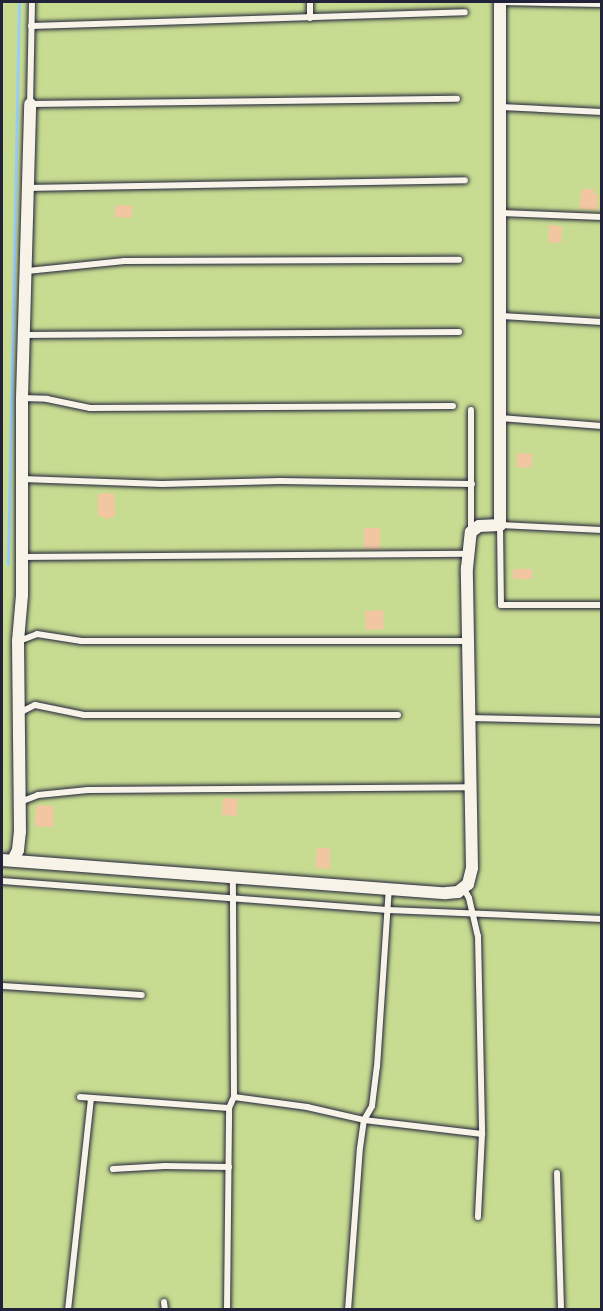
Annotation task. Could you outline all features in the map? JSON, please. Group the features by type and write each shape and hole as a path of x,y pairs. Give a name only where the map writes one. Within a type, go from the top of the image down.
{"street":[{"path":"7,860 446,893 464,889 468,884 472,868 467,641 469,554 471,532 478,526 500,525 500,2"},
{"path":"7,860 18,850 20,832 18,641 30,104"}],"lane":[{"path":"32,2 30,104 457,99"},
{"path":"310,2 310,18"},
{"path":"500,2 602,4"},
{"path":"31,26 465,12"},
{"path":"501,107 602,112"},
{"path":"28,188 465,180"},
{"path":"501,213 602,217"},
{"path":"27,272 124,261 459,260"},
{"path":"501,316 602,322"},
{"path":"24,335 459,332"},
{"path":"22,398 47,399 90,408 453,406"},
{"path":"471,410 471,532"},
{"path":"500,418 602,426"},
{"path":"22,479 162,484 280,481 472,484"},
{"path":"602,530 500,525 501,605 602,604"},
{"path":"21,557 469,554"},
{"path":"18,641 37,634 81,641 467,641"},
{"path":"18,714 35,705 84,715 398,715"},
{"path":"469,718 602,722"},
{"path":"19,802 38,795 88,790 471,787"},
{"path":"226,1310 229,1108 234,1097 233,876"},
{"path":"2,881 388,910 602,919"},
{"path":"348,1310 364,1120 372,1106 374,1087 389,888"},
{"path":"464,889 474,915 478,936 482,1134 478,1217"},
{"path":"2,986 142,995"},
{"path":"80,1096 229,1108"},
{"path":"234,1097 307,1107 364,1120 482,1134"},
{"path":"68,1310 91,1098"},
{"path":"113,1169 165,1166 228,1167"},
{"path":"557,1173 561,1310"}],"green space":[{"path":"2,2 601,2 601,1309 2,1309"}],"building":[{"path":"582,189 594,189 594,194 598,194 598,210 579,209"},
{"path":"116,205 132,206 131,218 115,217"},
{"path":"549,225 562,226 561,243 548,242"},
{"path":"517,453 532,454 531,468 516,467"},
{"path":"114,493 115,516 108,519 98,515 98,494"},
{"path":"364,528 380,528 380,549 364,549"},
{"path":"513,569 532,569 532,579 513,579"},
{"path":"383,610 384,629 366,630 365,611"},
{"path":"223,798 238,799 237,816 222,815"},
{"path":"36,805 54,806 53,827 35,826"},
{"path":"317,848 330,848 330,869 316,868"}],"waterway":[{"path":"8,564 19,2"}]}
